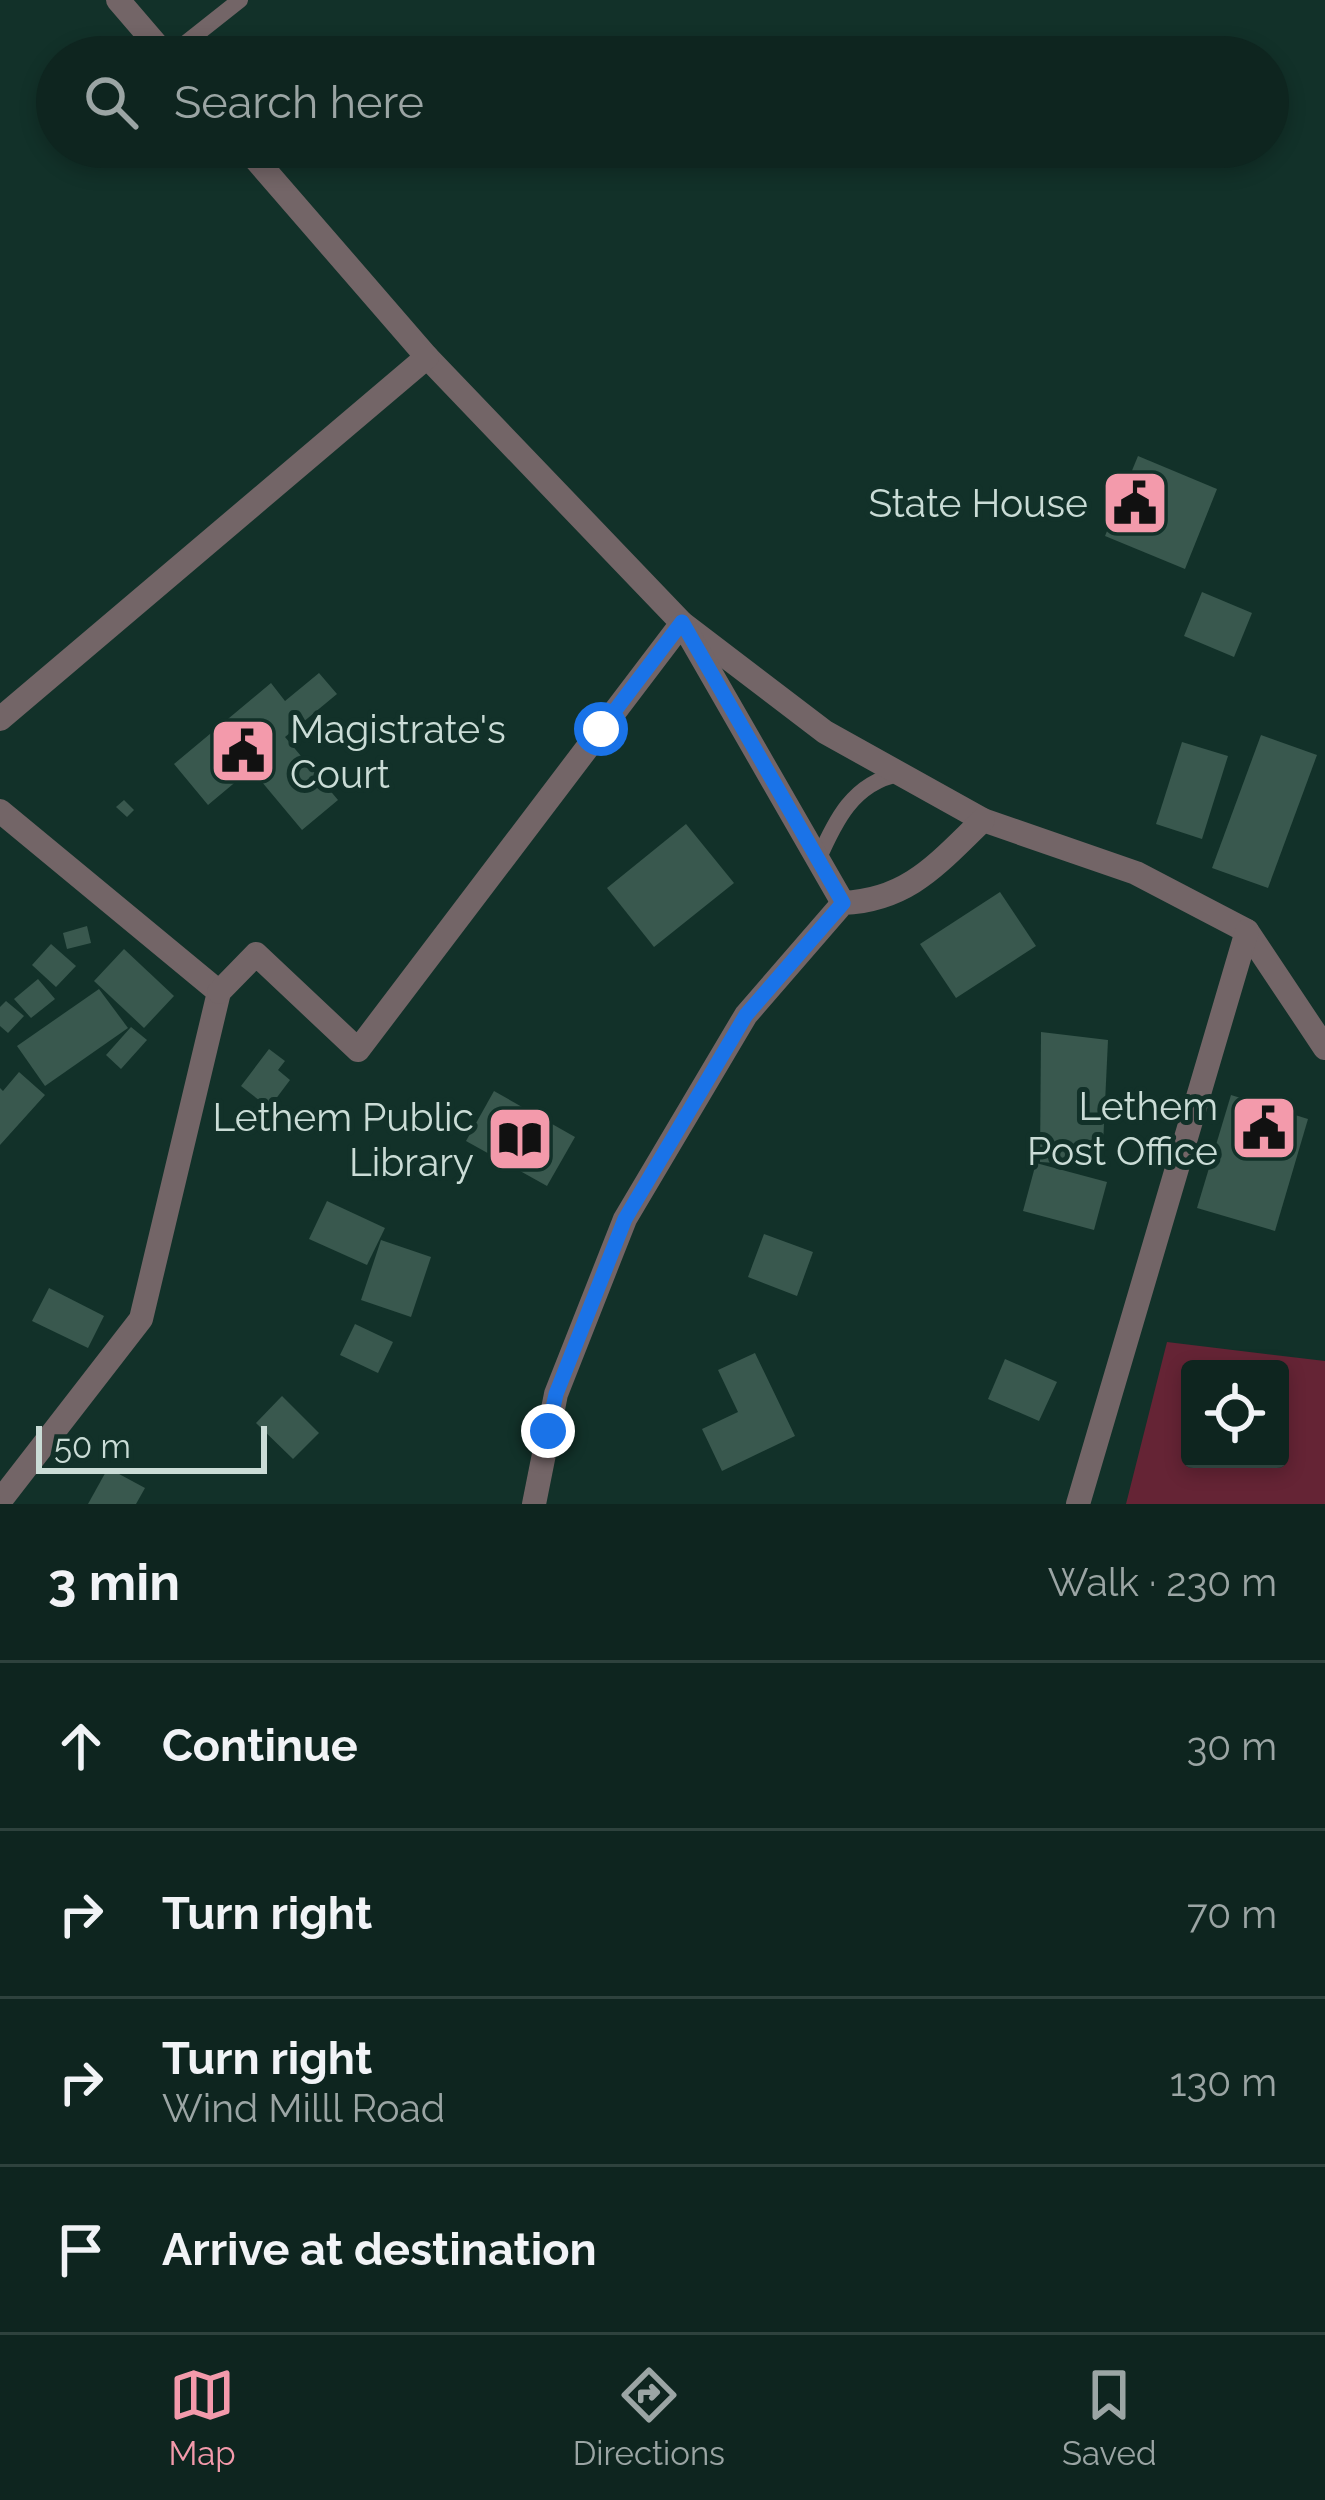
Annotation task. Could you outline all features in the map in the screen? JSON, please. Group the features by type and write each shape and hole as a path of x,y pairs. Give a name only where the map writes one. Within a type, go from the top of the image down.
{"street":[{"path":"118,0 150,36"},
{"path":"263,168 427,357 682,622 825,732 983,820 1136,873 1247,932 1325,1048"},
{"path":"0,719 427,357"},
{"path":"682,622 843,903"},
{"path":"0,1501 141,1319 219,992 256,954 358,1050 682,622"},
{"path":"0,811 219,992"},
{"path":"534,1504 556,1394 625,1219 746,1015 843,903 874,902 904,890 983,820"},
{"path":"1078,1504 1247,932"}],"lane":[{"path":"195,36 240,0"},
{"path":"818,860 837,819 859,792 881,778 900,774"}],"shaded area":[{"path":"1167,1342 1325,1361 1325,1504 1126,1504"}],"building":[{"path":"1138,456 1217,489 1185,569 1105,536"},
{"path":"1202,592 1252,613 1234,657 1184,636"},
{"name":"Magistrate's Court","path":"319,673 337,694 285,737 338,800 302,830 251,769 208,805 174,764 271,683 285,701"},
{"path":"1261,735 1317,755 1268,888 1212,868"},
{"path":"1182,742 1228,756 1202,839 1156,824"},
{"path":"124,800 134,810 127,817 116,807"},
{"path":"686,824 734,883 654,947 607,888"},
{"path":"1000,892 1036,946 956,998 920,944"},
{"path":"87,926 91,943 67,949 63,933"},
{"path":"51,944 76,966 56,987 32,965"},
{"path":"124,949 174,996 144,1028 94,981"},
{"path":"38,979 55,999 31,1018 14,999"},
{"path":"99,989 128,1028 45,1086 17,1046"},
{"path":"6,1001 24,1016 8,1033 0,1026 0,1007"},
{"path":"131,1027 147,1040 121,1069 106,1055"},
{"path":"1041,1032 1108,1040 1102,1166 1040,1162"},
{"path":"269,1049 285,1061 278,1070 290,1080 269,1108 241,1086"},
{"path":"19,1072 45,1095 0,1145 0,1088 3,1091"},
{"name":"Lethem Public Library","path":"494,1091 575,1137 547,1186 466,1141"},
{"path":"1231,1095 1308,1119 1275,1231 1197,1208"},
{"path":"1036,1163 1107,1182 1094,1230 1023,1211"},
{"path":"327,1201 385,1228 367,1265 309,1239"},
{"path":"764,1234 813,1252 797,1296 748,1277"},
{"path":"381,1240 431,1257 411,1317 361,1300"},
{"path":"49,1288 104,1316 88,1348 32,1321"},
{"path":"355,1324 393,1342 378,1373 340,1355"},
{"path":"755,1353 795,1436 722,1471 702,1429 738,1412 718,1370"},
{"path":"1005,1359 1057,1382 1039,1421 988,1399"},
{"path":"282,1396 319,1433 293,1459 256,1423"},
{"path":"108,1468 145,1488 136,1504 88,1504"}],"place":[{"name":"State House","path":"1135,503"},
{"name":"Magistrate's Court","path":"243,751"},
{"name":"Lethem Post Office","path":"1264,1128"},
{"name":"Lethem Public Library","path":"520,1139"}],"route":[{"path":"548,1431 556,1394 625,1219 746,1015 843,903 682,622 601,729"}]}
